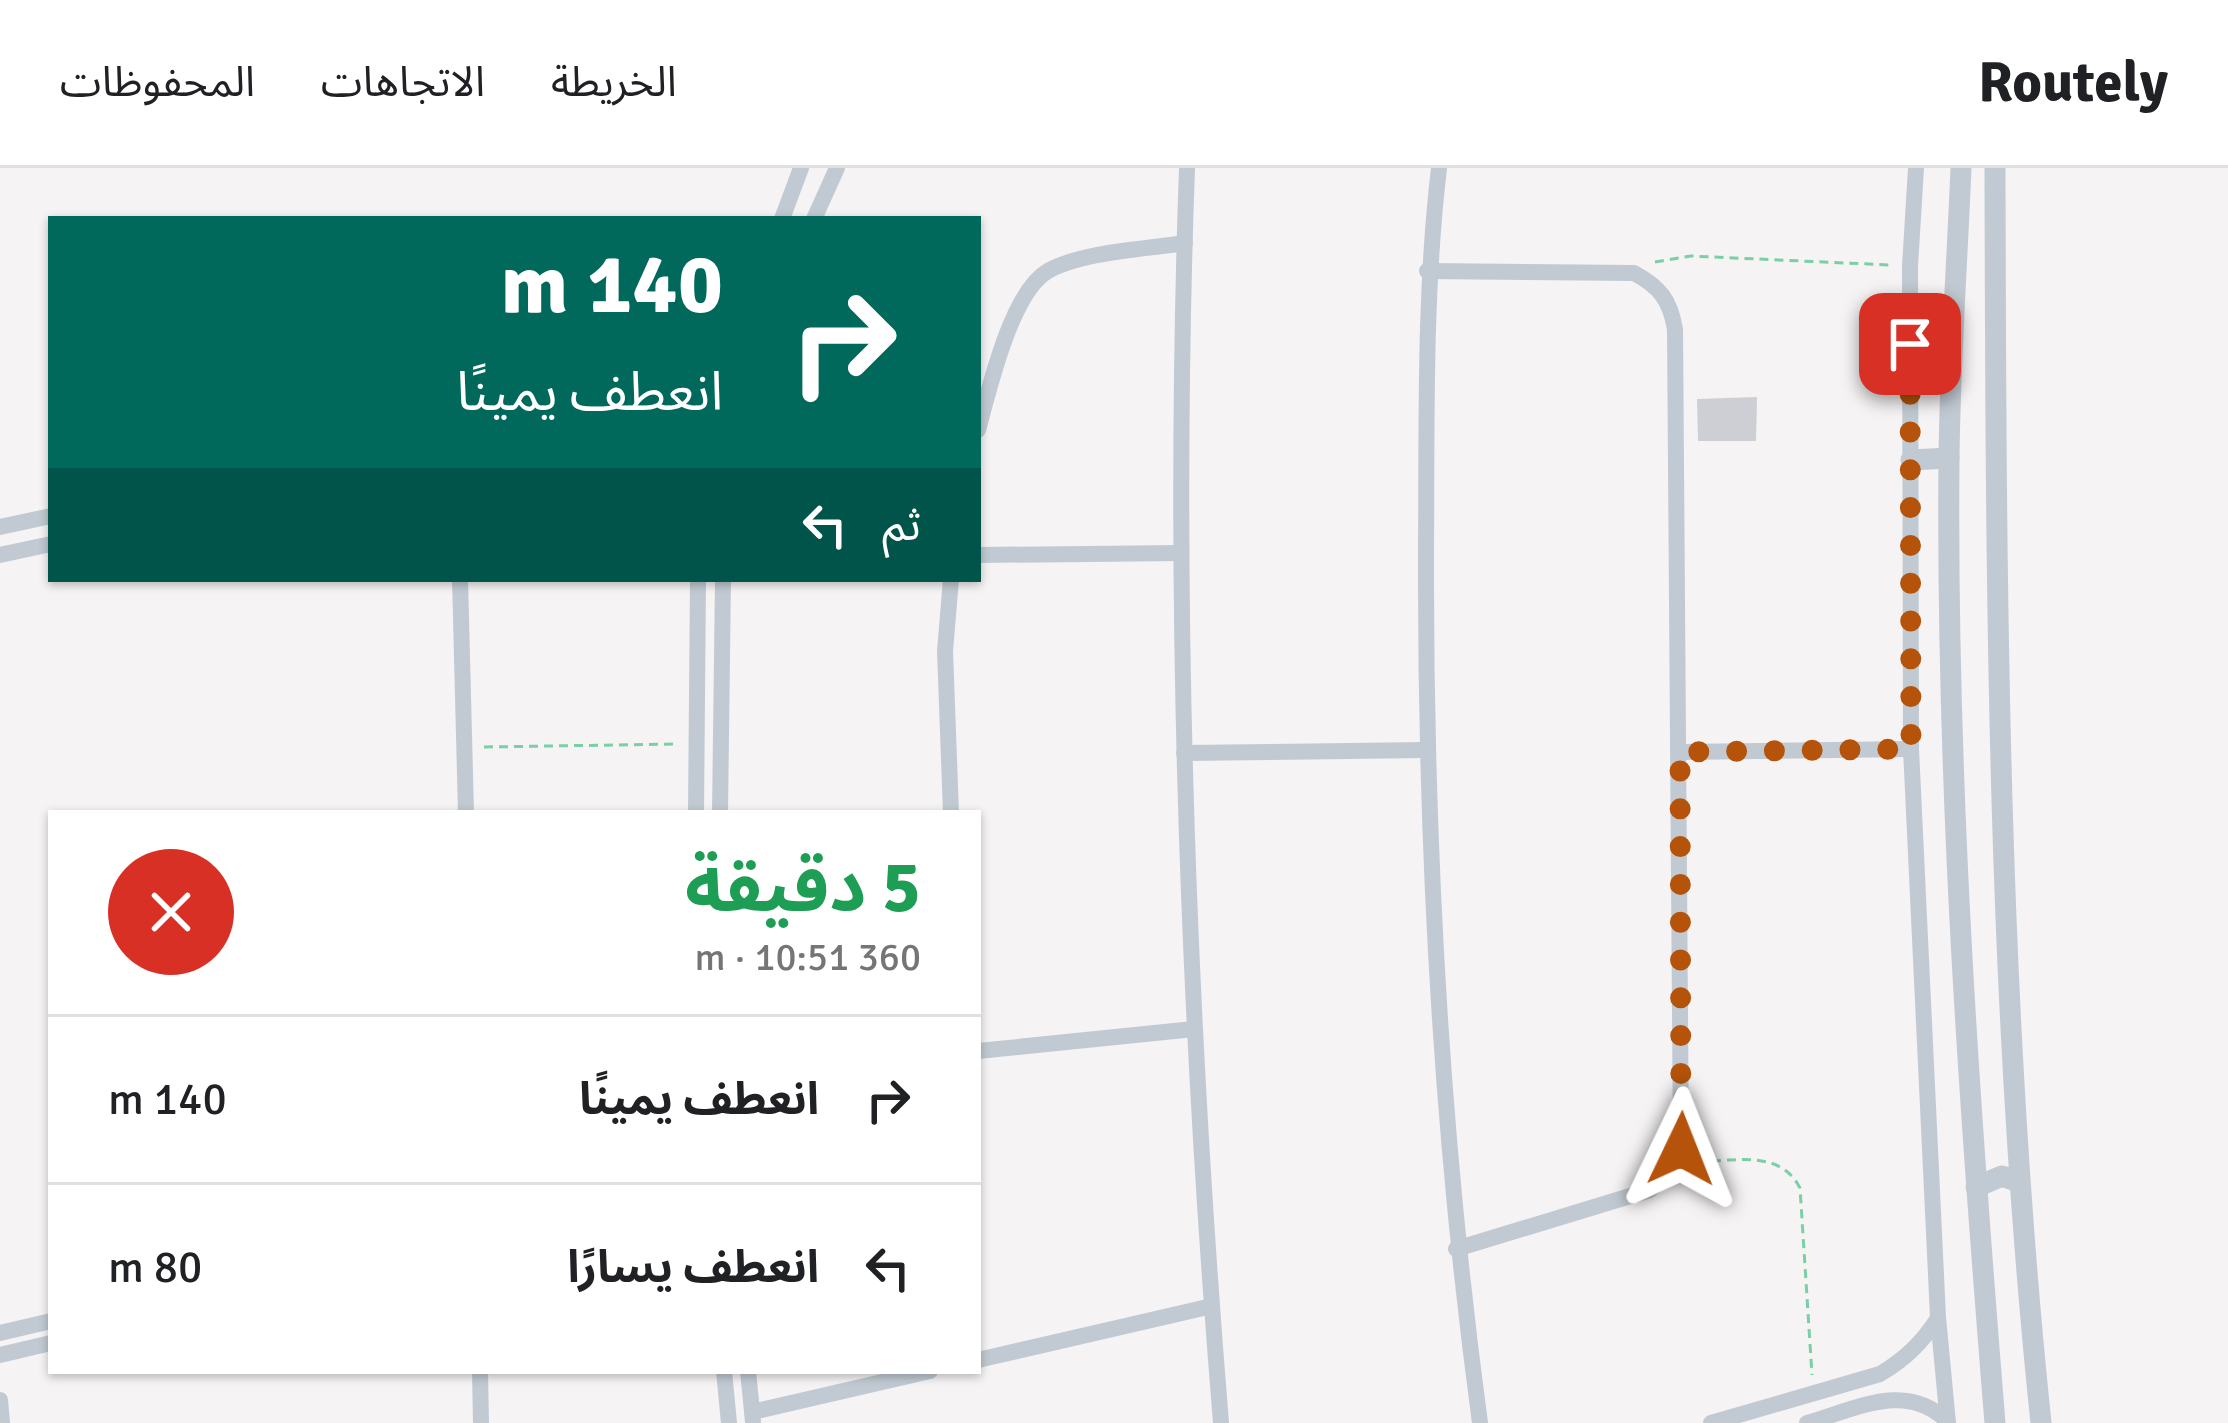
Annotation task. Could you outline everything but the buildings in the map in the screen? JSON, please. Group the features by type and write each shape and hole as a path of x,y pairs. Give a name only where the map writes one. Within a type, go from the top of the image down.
{"street":[{"path":"783,216 801,168"},
{"path":"815,216 837,168"},
{"path":"1187,168 1181,553 1184,753 1194,1029 1221,1423"},
{"path":"1438,168 1427,272 1426,750 1456,1249 1480,1423"},
{"path":"1916,168 1910,266 1911,749 1938,1317 1948,1422"},
{"path":"1960,168 1949,458 1954,810 1995,1423"},
{"path":"1995,168 1997,709 2016,1130 2041,1423"},
{"path":"981,421 1021,304 1038,278 1066,264 1184,243"},
{"path":"1427,272 1634,273 1656,285 1671,305 1675,329 1684,1123 1676,1163 1650,1190 1638,1195 1456,1249"},
{"path":"1911,460 1949,458"},
{"path":"0,527 48,517"},
{"path":"0,555 48,545"},
{"path":"981,555 1181,553"},
{"path":"460,582 466,810"},
{"path":"696,810 698,582"},
{"path":"719,810 723,582"},
{"path":"951,582 945,651 951,810"},
{"path":"1680,752 1911,749"},
{"path":"1184,753 1426,750"},
{"path":"981,1051 1194,1029"},
{"path":"1973,1136 2000,1140 2016,1130"},
{"path":"1976,1187 2002,1176 2020,1182"},
{"path":"981,1359 1211,1306"},
{"path":"1711,1423 1880,1374 1904,1360 1938,1317"},
{"path":"0,1333 48,1322"},
{"path":"0,1355 48,1343"},
{"path":"480,1374 481,1423"},
{"path":"724,1374 729,1423"},
{"path":"748,1374 753,1418 919,1374"},
{"path":"1807,1423 1911,1398 1932,1406 1948,1422"},
{"path":"0,1400 2,1423"}],"path":[{"path":"1634,273 1652,263 1690,256 1910,266"},
{"path":"464,747 694,744"},
{"path":"1676,1163 1771,1161 1794,1176 1800,1188 1813,1394"}],"route":[{"path":"1681,1149 1680,752 1911,749 1910,344"}]}
